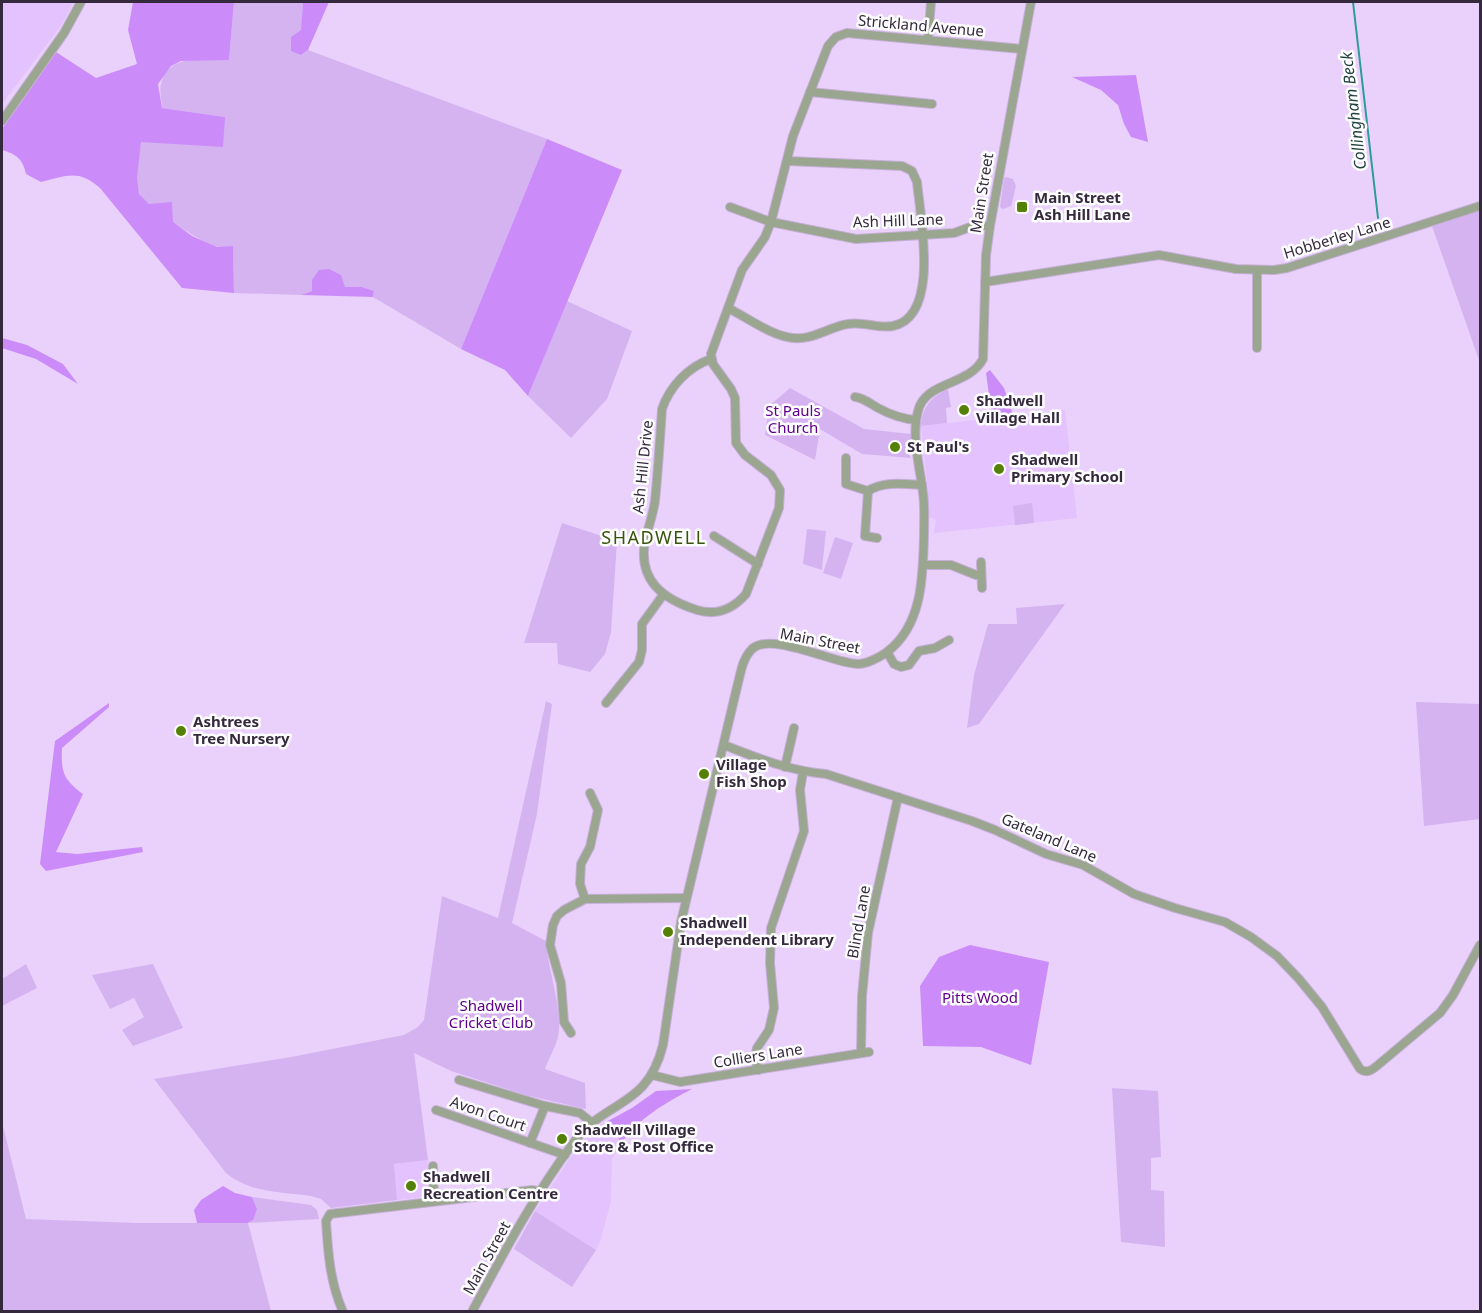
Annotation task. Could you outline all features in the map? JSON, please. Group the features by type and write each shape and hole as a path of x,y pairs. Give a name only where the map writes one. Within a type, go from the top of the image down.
{"street":[{"path":"2,121 64,33 81,2"},
{"path":"928,40 931,2"},
{"name":"Main Street","path":"472,1311 503,1254 565,1155 591,1122 641,1090 659,1062 686,898 743,664 753,648 764,645 797,648 858,664 887,652 908,628 914,614 919,598 923,565 925,506 917,453 916,420 918,410 925,398 932,392 968,375 980,364 985,342 985,282 990,226 1031,2"},
{"name":"Strickland Avenue","path":"771,222 793,136 831,40 847,33 1022,49"},
{"path":"810,92 932,104"},
{"path":"728,308 789,338 806,338 846,324 895,326 910,316 921,293 924,267 922,236 917,182 912,171 908,168 788,160"},
{"name":"Hobberley Lane","path":"985,282 1159,255 1236,269 1287,268 1480,206"},
{"name":"Ash Hill Lane","path":"730,207 771,222 856,239 954,233 973,226 990,226"},
{"path":"606,703 639,662 642,651 642,624 663,595 707,612 718,612 739,602 746,594 779,508 780,490 771,475 740,450 734,435 734,393 711,359 713,348 746,262 759,246 771,222"},
{"path":"1257,270 1257,348"},
{"name":"Ash Hill Drive","path":"663,595 653,584 646,570 644,555 655,502 662,409 674,383 711,359"},
{"path":"855,396 863,398 878,408 906,419 916,420"},
{"path":"846,458 846,484 868,491 876,487 899,483 922,485"},
{"path":"868,491 865,536 877,538"},
{"path":"714,536 758,564"},
{"path":"981,562 982,588"},
{"path":"923,565 951,565 981,575"},
{"path":"887,652 894,664 909,665 919,651 935,648 951,641 948,629"},
{"path":"785,767 794,728"},
{"name":"Gateland Lane","path":"724,745 785,767 803,772 826,774 996,830 1046,854 1083,865 1115,884 1153,901 1225,921 1277,956 1299,979 1322,1008 1360,1069 1365,1071 1371,1070 1440,1013 1458,987 1480,945"},
{"path":"758,1070 755,1057 757,1048 769,1030 774,1008 770,963 771,928 804,831 800,790 803,772"},
{"path":"585,899 580,884 581,864 590,847 598,810 590,793"},
{"name":"Blind Lane","path":"865,1052 862,996 868,933 898,797"},
{"path":"570,1033 564,1022 559,968 550,945 557,916 585,899 686,898"},
{"name":"Colliers Lane","path":"652,1075 680,1082 865,1052"},
{"name":"Avon Court","path":"459,1080 545,1106 580,1113 591,1122"},
{"name":"Avon Court","path":"530,1143 545,1106"},
{"name":"Avon Court","path":"436,1110 565,1155"},
{"path":"433,1166 434,1200"},
{"path":"343,1311 334,1292 330,1270 326,1221 332,1213 532,1190 541,1192"}],"shaded area":[{"path":"2,2 74,2 60,27 2,104"},
{"name":"Shadwell Primary School","path":"1065,410 1077,518 934,533 936,520 928,517 928,493 921,426"},
{"path":"606,1122 622,1143 612,1159 611,1201 596,1250 535,1211 593,1128"},
{"path":"428,1160 431,1196 397,1200 394,1164"}],"green space":[{"path":"133,2 234,2 229,60 181,61 171,66 158,84 162,108 225,117 223,147 141,142 137,178 139,194 149,204 172,202 173,222 192,236 217,247 233,246 234,293 182,288 100,188 79,176 65,176 41,182 26,174 18,158 2,150 2,129 56,52 96,78 137,64 128,30"},
{"path":"234,2 303,2 301,55 308,50 547,139 461,349 373,297 374,291 362,287 312,291 301,295 234,293 233,246 216,247 207,243 150,206 139,193 137,174 141,142 225,117 162,108 160,87 165,74 179,63 198,59 229,60"},
{"path":"303,2 329,2 308,50 301,55 291,51 291,37 301,30"},
{"path":"1136,75 1148,142 1131,137 1118,105 1101,90 1072,77"},
{"path":"547,139 622,170 528,396 505,370 461,349"},
{"path":"1004,178 1013,179 1016,186 1011,206 1003,209 1000,207"},
{"path":"1480,210 1480,363 1432,226"},
{"path":"329,269 341,275 345,287 362,287 374,291 373,297 301,295 312,291 312,280 319,270"},
{"path":"567,301 632,331 607,399 571,438 528,396"},
{"path":"2,338 27,345 63,364 78,384 36,359 2,348"},
{"path":"990,370 1004,388 1013,415 992,417 986,373"},
{"name":"St Pauls Church","path":"790,388 864,429 911,434 911,448 908,451 911,458 862,454 820,429 815,460 765,435 769,406"},
{"path":"948,389 951,407 946,408 947,423 921,426 923,413 928,403"},
{"path":"1032,503 1034,523 1015,525 1013,506"},
{"path":"562,523 617,541 611,632 605,654 590,672 558,664 557,643 524,643"},
{"path":"807,529 826,531 822,570 803,564"},
{"path":"835,537 853,543 841,579 823,573"},
{"path":"1065,604 979,724 967,728 974,675 988,624 1017,624 1016,608"},
{"name":"Shadwell Cricket Club","path":"546,701 552,704 537,814 512,923 546,941 558,1007 559,1034 545,1069 585,1083 586,1109 526,1095 451,1071 414,1053 428,1160 394,1164 397,1200 331,1208 321,1199 311,1196 256,1188 235,1180 226,1173 154,1079 291,1057 404,1035 418,1027 424,1020 442,896 498,918"},
{"path":"1416,702 1480,704 1480,819 1424,826"},
{"path":"109,703 109,707 62,748 62,763 67,779 83,794 56,852 77,854 142,847 143,852 46,871 40,864 55,741"},
{"name":"Pitts Wood","path":"970,945 1049,962 1031,1065 981,1047 923,1046 920,986 939,957"},
{"path":"26,964 37,988 2,1006 2,979"},
{"path":"153,964 183,1028 133,1046 122,1030 144,1017 134,998 110,1009 92,975"},
{"path":"1112,1088 1158,1091 1161,1157 1151,1158 1151,1190 1164,1191 1165,1247 1121,1242"},
{"path":"692,1089 663,1105 644,1119 622,1143 606,1122 632,1108 656,1091"},
{"path":"2,1122 26,1219 136,1223 247,1223 257,1209 252,1197 311,1205 317,1210 319,1219 248,1223 271,1311 2,1311"},
{"path":"223,1186 235,1193 252,1197 257,1209 253,1220 247,1223 197,1223 194,1210 201,1200"},
{"path":"535,1211 596,1250 572,1287 514,1249"}],"waterway":[{"name":"Collingham Beck","path":"1353,2 1378,218"}],"place":[{"name":"Main Street Ash Hill Lane","path":"1022,207"},
{"name":"Shadwell Village Hall","path":"964,410"},
{"name":"St Paul's","path":"895,447"},
{"name":"Shadwell Primary School","path":"999,469"},
{"name":"Ashtrees Tree Nursery","path":"181,731"},
{"name":"Village Fish Shop","path":"704,774"},
{"name":"Shadwell Independent Library","path":"668,932"},
{"name":"Shadwell Village Store & Post Office","path":"562,1139"},
{"name":"Shadwell Recreation Centre","path":"411,1186"}],"district":[{"name":"SHADWELL","path":"654,538"}]}
